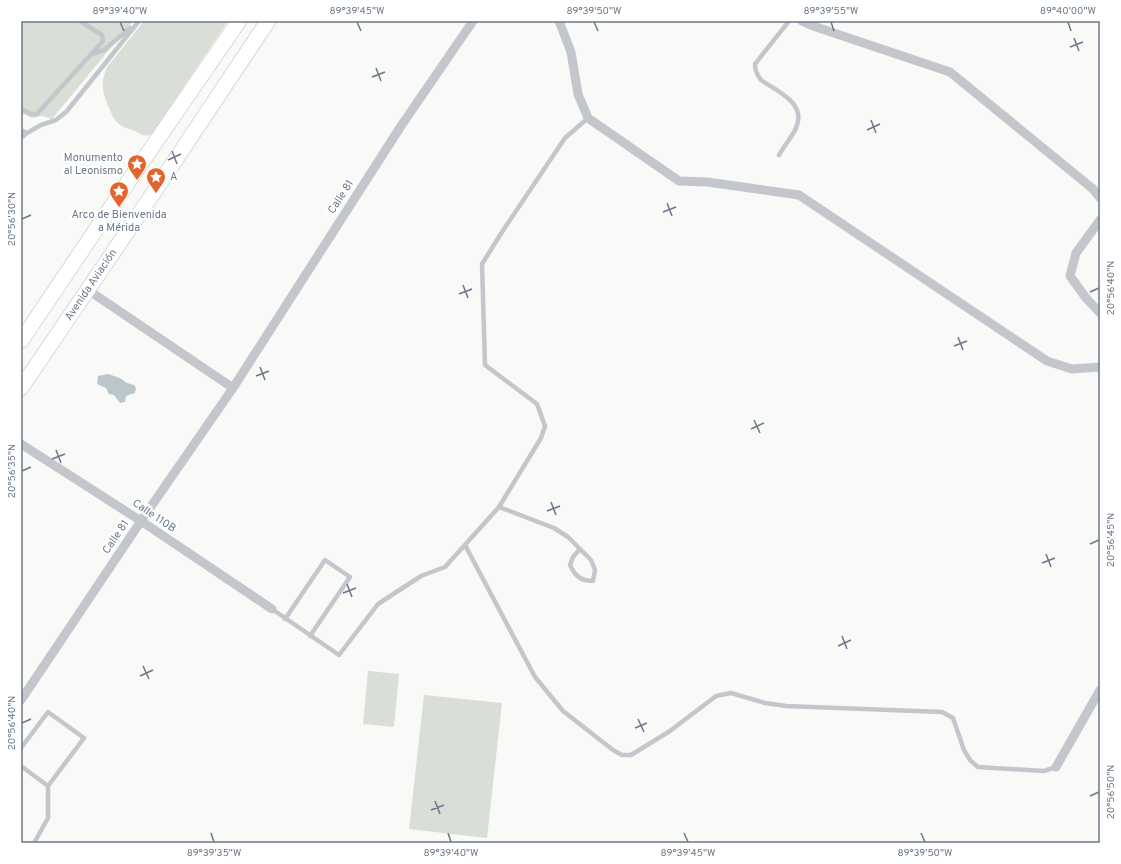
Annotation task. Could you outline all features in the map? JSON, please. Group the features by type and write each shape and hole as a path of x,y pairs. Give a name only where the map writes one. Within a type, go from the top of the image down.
{"main road":[{"path":"21,341 239,21"},
{"name":"Avenida Aviación","path":"21,388 151,197 268,21"}],"street":[{"name":"Calle 81","path":"21,700 232,388 401,126 474,21"},
{"path":"559,21 571,52 578,94 588,118 679,181 707,182 799,195 1047,361 1072,370 1100,367"},
{"path":"802,21 950,72 1093,189 1100,198"},
{"path":"1100,220 1076,253 1070,276 1086,298 1100,313"},
{"path":"88,290 232,388"},
{"name":"Calle 110B","path":"21,444 141,521 272,609"},
{"path":"1056,767 1100,690"}],"lane":[{"path":"21,109 31,114 37,114 103,41 102,35 80,21"},
{"path":"91,55 104,50 138,21"},
{"path":"21,138 41,125 56,120 67,110 138,21"},
{"path":"779,155 795,130 798,121 796,107 792,101 757,76 755,64 789,21"},
{"path":"272,609 339,655 378,604 421,576 445,567 499,507 541,438 545,426 537,404 485,365 482,264 565,138 588,118"},
{"path":"21,130 27,133"},
{"path":"499,507 554,528 568,537 580,549 591,560 595,570 593,581 586,581 578,577 570,565 573,557 580,549"},
{"path":"465,545 535,677 563,711 613,750 622,755 631,755 670,731 716,696 731,693 765,703 786,706 942,712 953,718 964,750 970,760 978,767 1044,771 1056,767"},
{"path":"286,619 325,560 350,577 310,636"},
{"path":"21,748 48,712 84,738 48,786 48,818 34,843"},
{"path":"21,766 48,786"}],"shaded area":[{"path":"21,21 133,21 52,119 42,116 32,118 21,113"},
{"path":"144,21 228,21 154,131 146,136 127,129 115,120 105,99 103,88 105,72 108,66"},
{"path":"108,374 134,385 136,388 135,393 126,396 125,402 120,403 114,395 109,394 106,388 97,384 98,376"},
{"path":"368,671 399,674 394,727 363,724"},
{"path":"424,695 502,703 487,838 409,829"}],"place":[{"name":"Monumento al Leonismo","path":"137,181"},
{"name":"A","path":"156,194"},
{"name":"Arco de Bienvenida a Mérida","path":"119,208"}]}
